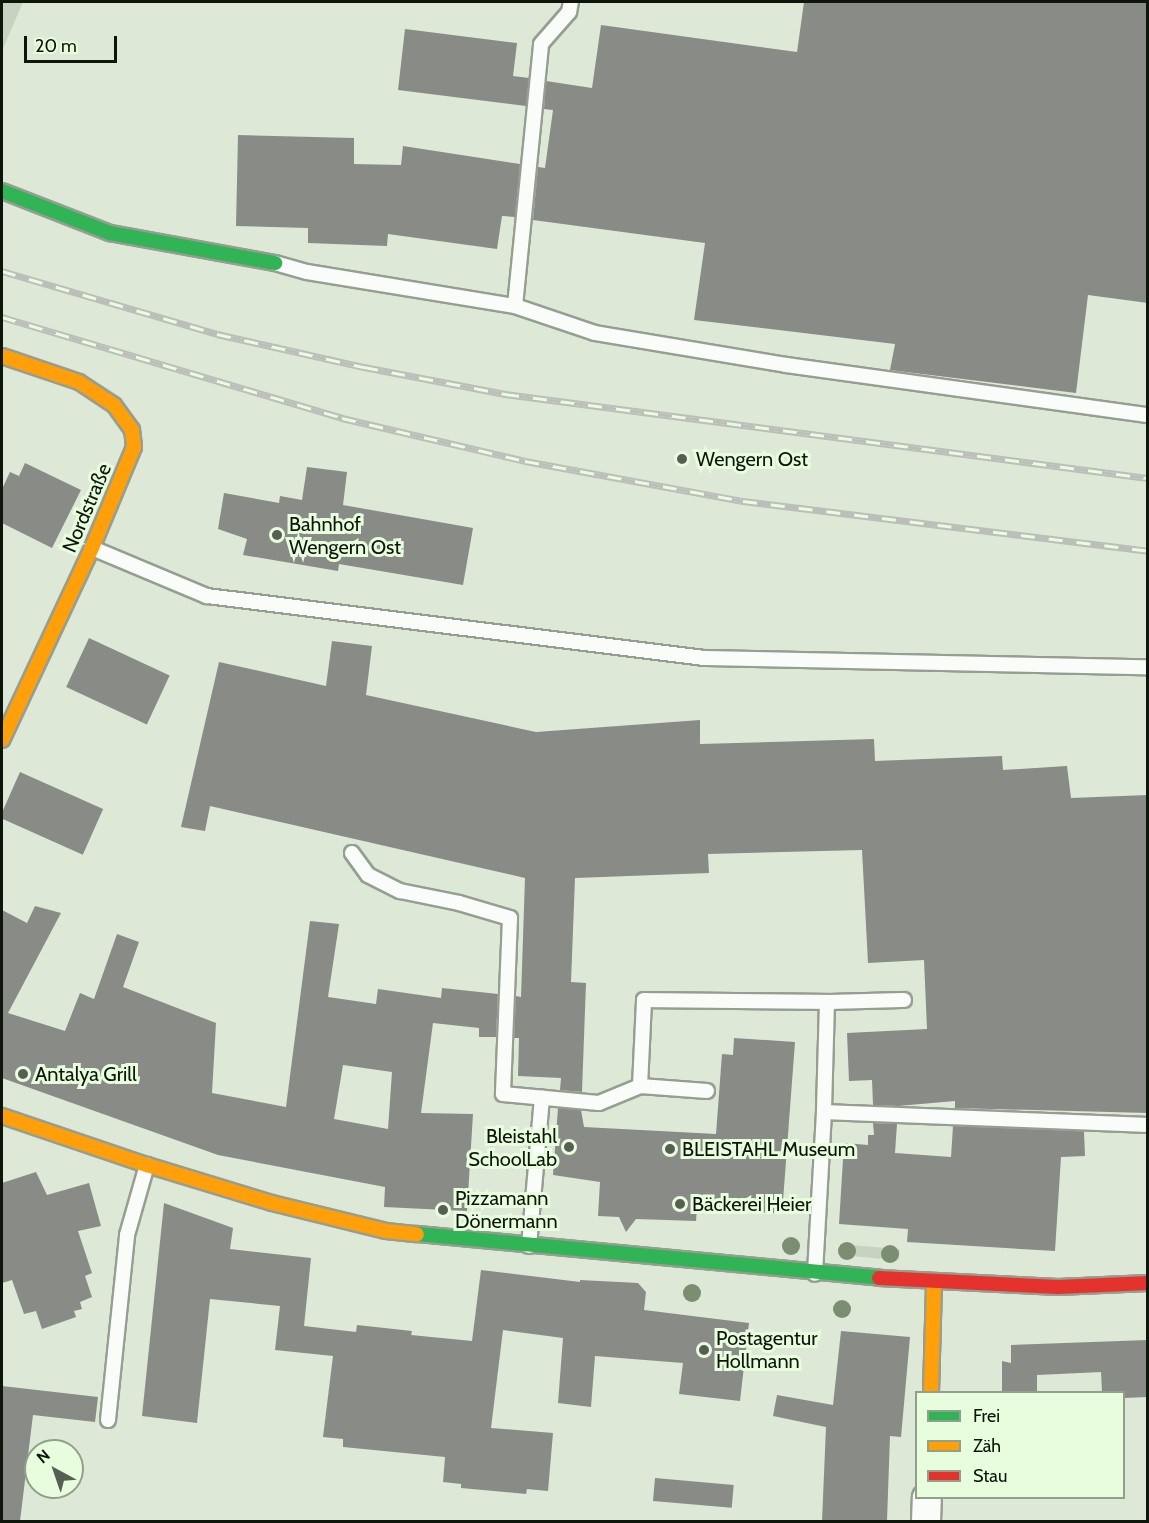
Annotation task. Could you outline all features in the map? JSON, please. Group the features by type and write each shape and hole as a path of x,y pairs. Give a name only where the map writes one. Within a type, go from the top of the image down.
{"main road":[{"path":"2,191 110,232 274,263"},
{"name":"Nordstraße","path":"2,356 79,382 114,405 132,430 134,447 92,548 2,740"},
{"path":"2,1116 147,1166 272,1203 386,1231 815,1274 1058,1287 1148,1283"},
{"path":"930,1391 934,1282"}],"street":[{"path":"926,1521 927,1499"}],"lane":[{"path":"515,306 541,44 569,12 571,2"},
{"path":"274,263 307,272 515,306 606,335 786,365 1148,415"},
{"path":"92,548 207,596 702,658 1148,667"},
{"path":"2,702 17,708"},
{"path":"352,854 368,875 400,891 459,903 510,918 503,1094 599,1103 640,1086 707,1091"},
{"path":"640,1086 644,1000 827,1002 904,1000"},
{"path":"815,1274 825,1112 827,1002"},
{"path":"529,1246 542,1098"},
{"path":"825,1112 1148,1125"},
{"path":"108,1420 128,1235 147,1166"}],"green space":[{"path":"2,2 23,2 2,51"},
{"path":"840,1244 900,1249 899,1260 839,1255"}],"building":[{"path":"804,2 1148,2 1148,303 1088,295 1076,393 890,370 895,344 694,320 705,243 533,220 538,167 545,168 553,110 544,109 546,81 592,88 601,25 797,52"},
{"path":"405,29 517,43 513,76 529,78 526,106 398,90"},
{"path":"238,135 354,138 354,164 401,165 403,146 520,164 515,217 502,216 497,249 388,234 387,246 308,243 308,228 236,226"},
{"path":"25,463 81,490 52,548 2,523 2,489 10,472 19,476"},
{"path":"307,467 347,472 343,505 473,528 463,585 339,564 338,571 243,555 247,539 218,529 224,493 279,503 280,496 302,500"},
{"path":"89,638 170,676 147,725 66,687"},
{"path":"332,641 372,646 366,695 536,732 700,720 700,744 874,739 875,761 1002,756 1003,770 1067,766 1071,798 1148,795 1148,1113 955,1108 955,1101 898,1106 873,1105 872,1080 849,1081 847,1033 927,1029 924,960 868,963 862,850 708,854 709,873 575,878 571,982 586,983 582,1092 560,1090 561,1078 518,1076 519,1038 514,1038 516,996 521,997 525,878 210,806 205,831 181,827 219,662 326,686"},
{"path":"20,772 103,809 83,855 2,819 2,812"},
{"path":"35,906 61,913 8,1013 65,1031 80,993 94,999 117,934 139,942 123,987 216,1023 212,1093 286,1107 310,921 339,924 328,997 376,1004 378,989 441,998 442,988 498,994 496,1037 479,1037 479,1028 433,1023 421,1113 473,1114 467,1211 384,1207 385,1187 218,1155 2,1078 2,910 27,923","holes":["343,1065 392,1072 388,1129 334,1119"]},
{"path":"734,1038 795,1042 782,1214 697,1208 696,1221 636,1219 626,1232 619,1217 598,1216 600,1182 553,1175 558,1108 581,1110 584,1127 716,1134 722,1054 733,1055"},
{"path":"873,1123 897,1124 895,1153 951,1157 953,1126 1084,1131 1085,1156 1061,1157 1055,1251 907,1242 908,1229 839,1224 844,1143 868,1145 868,1135 874,1135"},
{"path":"36,1172 47,1195 89,1183 101,1226 78,1231 92,1273 85,1276 92,1297 80,1302 82,1309 74,1311 76,1317 42,1329 36,1311 24,1314 12,1280 2,1283 2,1183"},
{"path":"164,1203 233,1228 230,1249 311,1258 304,1326 356,1332 357,1325 412,1331 411,1335 472,1341 481,1270 580,1282 580,1280 638,1283 646,1292 644,1310 749,1323 740,1401 679,1394 683,1363 595,1356 591,1407 558,1403 563,1338 503,1330 491,1428 553,1433 548,1491 527,1489 526,1494 461,1488 461,1484 443,1482 445,1457 343,1447 343,1439 323,1437 333,1356 275,1350 280,1306 210,1299 197,1423 142,1416"},
{"path":"841,1331 910,1337 901,1437 890,1436 887,1521 822,1521 826,1427 773,1416 777,1395 833,1405"},
{"path":"1148,1340 1148,1397 1125,1398 1125,1391 1102,1391 1101,1372 1037,1375 1037,1391 1002,1391 1002,1361 1011,1363 1011,1345"},
{"path":"2,1386 98,1397 95,1422 33,1415 30,1439 24,1439 24,1488 20,1521 2,1521"},
{"path":"655,1478 734,1485 732,1508 653,1501"}],"railway":[{"path":"2,271 217,334 364,367 505,394 1148,478"},
{"path":"2,317 342,418 525,461 743,501 1148,551"}],"traffic: fast":[{"path":"2,191 110,233 275,263"},
{"path":"417,1234 879,1278"}],"traffic: slow":[{"path":"2,356 79,382 114,405 132,430 134,447 92,548 2,740"},
{"path":"2,1116 147,1165 272,1203 386,1231 417,1234"},
{"path":"931,1391 934,1282"}],"traffic: jam":[{"path":"879,1278 1058,1287 1148,1283"}],"place":[{"name":"Wengern Ost","path":"682,459"},
{"name":"Bahnhof Wengern Ost","path":"277,535"},
{"name":"Antalya Grill","path":"23,1074"},
{"name":"Bleistahl SchoolLab","path":"569,1147"},
{"name":"BLEISTAHL Museum","path":"670,1149"},
{"name":"Bäckerei Heier","path":"680,1204"},
{"name":"Pizzamann Dönermann","path":"443,1210"},
{"name":"Postagentur Hollmann","path":"704,1350"}]}
